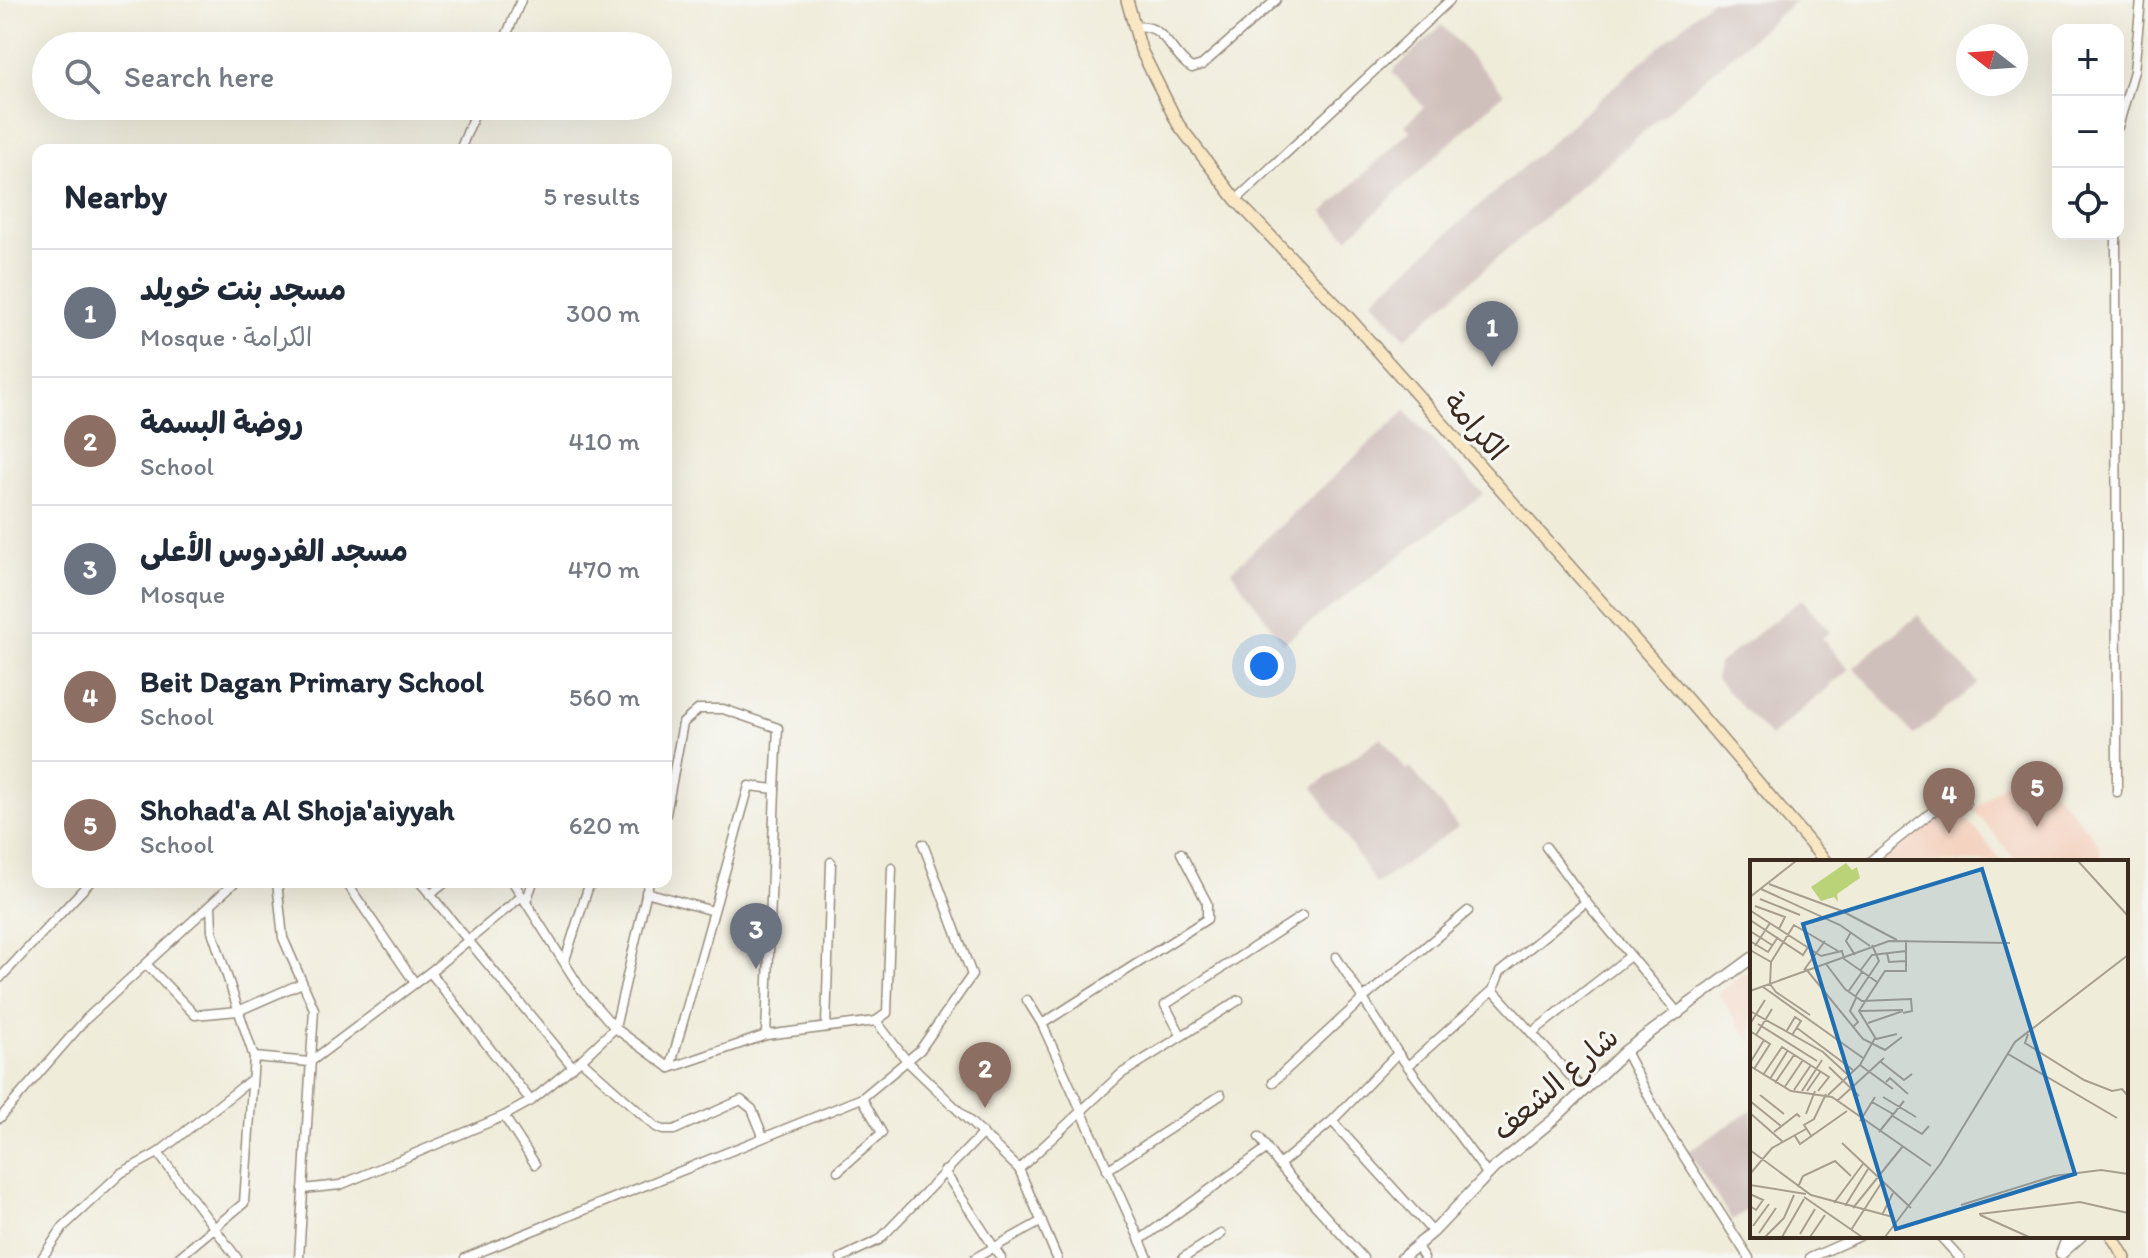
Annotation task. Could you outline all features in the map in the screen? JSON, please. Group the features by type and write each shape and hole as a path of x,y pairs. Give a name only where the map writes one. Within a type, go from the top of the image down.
{"main road":[{"name":"الكرامة","path":"1127,0 1141,50 1178,124 1236,200 1348,317 1675,685 1824,860"},
{"path":"2113,1238 2125,1258"}],"street":[{"path":"508,32 521,0"},
{"path":"1135,27 1150,26 1165,36 1183,63 1192,68 1202,65 1276,0"},
{"path":"1236,200 1450,0"},
{"path":"2124,106 2134,71 2141,0"},
{"path":"462,144 472,120"},
{"path":"2116,240 2117,792"},
{"path":"672,782 683,723 699,709 723,709 778,728 766,1035"},
{"path":"670,1068 749,786 775,789"},
{"path":"1872,860 1953,795 1966,804"},
{"path":"465,1258 862,1098 920,1050 972,975 923,844"},
{"path":"1546,847 1586,902 1679,1014"},
{"path":"1042,1024 1207,919 1207,903 1181,853"},
{"path":"826,1027 831,862"},
{"path":"670,1068 766,1035 876,1021 887,1013 892,868"},
{"path":"0,978 84,888"},
{"path":"0,1118 86,1019 148,966 229,888"},
{"path":"278,888 283,938 314,1009 299,1258"},
{"path":"350,888 415,983"},
{"path":"425,888 467,942 577,1064 656,1127 674,1130 741,1100 752,1109 763,1136"},
{"path":"430,895 439,888"},
{"path":"517,888 581,989 615,1028 670,1068"},
{"path":"254,1057 310,1062 524,899 530,888"},
{"path":"565,960 588,888"},
{"path":"303,1189 340,1185 504,1116 531,1101 577,1064 615,1028 647,888"},
{"path":"646,892 713,911"},
{"path":"1408,1066 1493,990 1500,972 1586,902"},
{"path":"178,1258 244,1203 254,1057 212,931 211,905"},
{"path":"1273,1082 1364,998 1468,911"},
{"path":"1181,1035 1165,1005 1302,916"},
{"path":"1533,1032 1630,956"},
{"path":"1336,957 1398,1053 1488,1175"},
{"name":"شارع الشعف","path":"1402,1258 1625,1051 1750,960"},
{"path":"148,966 195,1015 238,1011 302,983"},
{"path":"430,972 531,1101"},
{"path":"1493,990 1584,1091"},
{"path":"1027,1000 1042,1024 1078,1111 1148,1258"},
{"path":"1019,1169 1121,1074 1239,1000"},
{"path":"876,1021 907,1061 1019,1169 1057,1258"},
{"path":"1625,1051 1662,1122 1749,1258"},
{"path":"1279,1165 1332,1121 1398,1053"},
{"path":"42,1258 63,1227 101,1190 121,1173 158,1153 252,1079"},
{"path":"1107,1170 1221,1095"},
{"path":"838,1171 882,1133 862,1098"},
{"path":"504,1116 535,1164"},
{"path":"1332,1121 1433,1232"},
{"path":"841,1258 879,1240 983,1133"},
{"path":"1259,1137 1279,1165 1363,1258"},
{"path":"1140,1240 1266,1149"},
{"path":"158,1153 237,1258"},
{"path":"944,1171 1001,1258"},
{"path":"975,1258 1042,1221"},
{"path":"1183,1258 1221,1234"},
{"path":"1817,1257 1856,1238"},
{"path":"1942,1238 1960,1258"},
{"path":"2060,1256 2079,1238"},
{"path":"1417,1246 1424,1258"}],"shaded area":[{"path":"1712,0 1796,0 1405,338 1372,300"},
{"path":"1442,25 1504,93 1348,238 1323,212 1410,131 1405,125 1424,107 1392,72"},
{"path":"1405,411 1483,494 1283,643 1231,571"},
{"path":"1802,599 1830,632 1822,638 1849,670 1770,737 1716,679 1718,664"},
{"path":"1918,615 1978,683 1914,735 1854,667"},
{"path":"1381,737 1406,770 1410,767 1458,827 1376,884 1313,787"},
{"path":"2029,761 2099,844 2102,860 2015,860 1974,810"},
{"path":"1955,805 2001,860 1885,860"},
{"path":"1750,969 1750,1040 1718,993"},
{"path":"1750,1111 1750,1208 1732,1220 1688,1151"}],"place":[{"name":"مسجد بنت خويلد","path":"1492,367"},
{"name":"Shohad'a Al Shoja'aiyyah","path":"2037,827"},
{"name":"Beit Dagan Primary School","path":"1949,834"},
{"name":"مسجد الفردوس الأعلى","path":"756,969"},
{"name":"روضة البسمة","path":"985,1108"}]}
